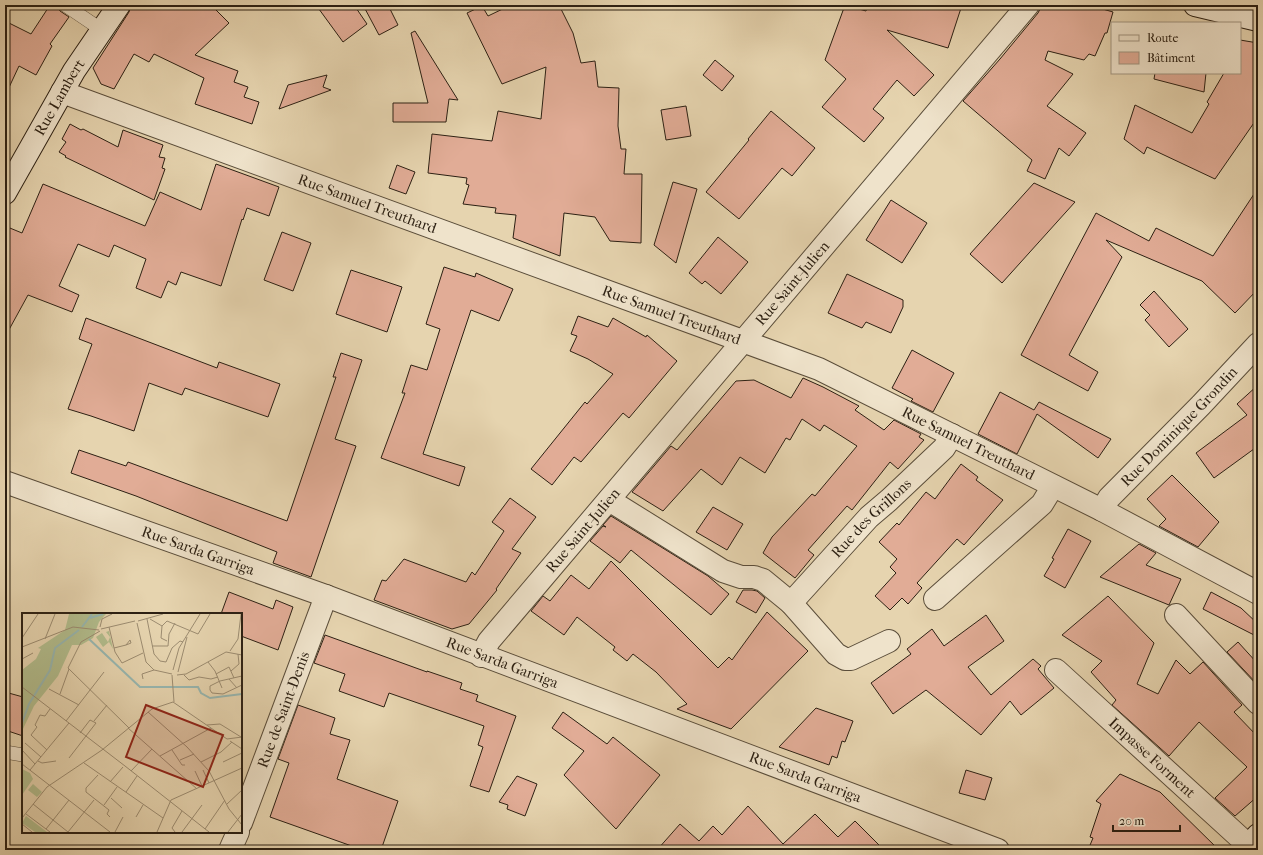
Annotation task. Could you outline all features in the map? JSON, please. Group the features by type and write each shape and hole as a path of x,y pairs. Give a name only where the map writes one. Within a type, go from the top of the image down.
{"street":[{"name":"Rue Lambert","path":"5,193 62,92 119,5"},
{"name":"Rue Saint-Julien","path":"481,656 489,641 1028,5"},
{"path":"1195,5 1258,20"},
{"name":"Rue Samuel Treuthard","path":"62,92 819,369 1102,510 1258,593"},
{"name":"Rue Dominique Grondin","path":"1102,510 1109,498 1258,344"},
{"name":"Rue des Grillons","path":"791,603 869,517 890,500 944,448 952,434"},
{"name":"Rue Sarda Garriga","path":"5,482 326,596 481,656 998,850"},
{"path":"936,599 1042,504 1053,486"},
{"path":"609,500 723,571 742,577 754,577 763,580 791,603 841,658 851,659 889,641"},
{"name":"Rue de Saint-Denis","path":"242,820 326,596"},
{"path":"1176,615 1258,703"},
{"name":"Impasse Forment","path":"1056,670 1250,844"},
{"path":"230,850 238,833"}],"lane":[{"path":"65,5 102,30"},
{"path":"5,752 22,755"}],"building":[{"path":"50,5 57,5 60,11 69,17 50,44 52,46 36,75 19,66 5,96 5,21 31,34"},
{"path":"131,5 211,5 229,23 195,55 238,71 234,82 248,87 244,97 259,102 252,124 195,104 204,78 154,54 149,62 134,54 114,89 101,84 93,68 129,12"},
{"path":"316,5 354,5 367,24 343,42"},
{"path":"363,5 388,5 398,25 379,35"},
{"path":"511,5 559,5 573,33 581,63 595,61 598,87 619,88 618,126 621,149 626,149 624,174 642,174 641,243 610,241 595,217 564,213 560,256 513,238 516,215 495,213 496,208 463,204 469,185 466,184 467,178 428,173 432,134 492,141 498,111 541,119 546,67 502,84 467,13 482,6 488,16"},
{"path":"845,5 866,11 868,5 962,5 948,48 887,30 934,75 914,96 897,80 873,109 884,118 864,142 822,107 846,79 825,60"},
{"path":"1042,5 1089,5 1113,12 1107,33 1105,33 1095,56 1089,54 1084,60 1048,51 1045,60 1073,74 1047,106 1086,133 1069,156 1059,148 1045,179 1027,171 1032,160 963,101 1038,13"},
{"path":"415,31 458,100 449,99 446,122 393,122 393,103 428,103 411,33"},
{"path":"1241,40 1258,43 1258,117 1215,179 1147,147 1144,154 1124,139 1135,105 1192,133 1209,104 1207,102 1223,74 1241,74"},
{"path":"715,60 734,76 722,91 703,75"},
{"path":"1155,74 1206,74 1204,92 1154,79"},
{"path":"327,75 323,87 331,90 279,109 288,85"},
{"path":"686,106 691,136 666,140 661,110"},
{"path":"771,111 815,148 792,176 782,168 739,219 706,192"},
{"path":"70,124 118,147 123,130 163,145 159,157 165,158 162,168 165,169 154,200 65,157 66,156 59,152 66,142 62,139"},
{"path":"216,164 279,187 269,216 247,208 243,220 242,219 221,286 181,272 176,285 168,281 161,298 136,288 146,259 114,245 109,257 78,244 59,286 79,295 72,312 28,295 5,337 5,226 22,233 43,184 145,226 160,192 201,210"},
{"path":"397,165 415,172 406,194 389,188"},
{"path":"673,182 697,189 676,263 654,245"},
{"path":"1034,183 1075,202 1002,283 970,254"},
{"path":"1258,188 1258,289 1235,313 1202,281 1106,240 1122,257 1069,355 1098,372 1088,391 1021,355 1096,213 1149,241 1156,228 1213,256"},
{"path":"891,200 927,223 902,263 866,240"},
{"path":"282,232 311,243 293,291 264,280"},
{"path":"718,237 748,262 721,294 705,281 702,284 689,273"},
{"path":"444,267 475,277 476,273 513,289 499,321 471,310 423,454 465,467 459,486 381,458 405,393 402,393 411,365 427,370 440,329 426,324"},
{"path":"351,270 402,287 387,332 336,314"},
{"path":"847,274 903,300 903,307 891,333 866,322 862,328 828,313"},
{"path":"1154,291 1188,329 1169,347 1145,320 1150,315 1140,305"},
{"path":"578,316 608,327 613,318 646,337 647,335 677,361 629,418 623,413 581,462 574,457 552,485 531,469 585,402 587,404 613,374 588,359 570,351 577,336 571,334"},
{"path":"86,318 217,368 219,362 280,384 268,417 185,388 182,395 149,383 134,431 68,409 92,344 79,339"},
{"path":"912,350 954,373 933,412 911,401 913,399 892,388"},
{"path":"341,353 362,360 335,439 356,446 311,577 273,563 277,552 136,496 71,473 79,450 126,466 128,462 287,521 336,377 333,377"},
{"path":"803,378 859,406 855,410 884,430 894,420 921,434 919,437 924,440 898,469 890,462 852,510 847,506 808,550 814,555 795,578 763,553 772,537 812,494 815,496 857,446 824,425 820,431 802,419 790,440 786,438 765,473 740,457 722,485 701,469 663,511 632,492 671,446 677,450 736,381 754,380 791,398"},
{"path":"1258,385 1258,446 1214,478 1196,453 1247,415 1237,404"},
{"path":"1000,392 1034,410 1039,402 1111,439 1098,458 1037,414 1017,454 978,434"},
{"path":"961,464 978,477 976,480 1003,500 964,545 957,539 917,583 922,588 908,604 902,598 890,610 875,596 896,573 890,567 897,559 879,542 897,523 899,525 926,492 935,499"},
{"path":"1172,475 1219,522 1198,547 1159,526 1166,519 1147,499"},
{"path":"510,498 536,517 512,549 521,553 496,589 497,590 469,624 452,629 374,600 382,580 386,581 404,559 466,582 472,572 475,575 504,531 492,522"},
{"path":"713,507 743,524 727,550 696,532"},
{"path":"611,516 708,576 729,594 711,615 631,550 620,563 590,541 603,526 606,527 603,525"},
{"path":"1068,529 1091,541 1065,588 1044,576"},
{"path":"1139,544 1156,553 1146,565 1181,579 1169,605 1100,577"},
{"path":"611,561 718,668 729,657 732,660 767,612 808,651 731,729 677,709 687,704 656,672 633,654 627,661 613,650 615,647 577,617 564,635 531,611 543,596 550,601 571,575 589,589"},
{"path":"743,590 757,591 765,598 756,613 736,602"},
{"path":"229,592 273,609 276,600 293,607 278,650 242,636 242,613 221,613"},
{"path":"1211,592 1241,608 1258,624 1258,637 1203,609"},
{"path":"1108,596 1154,643 1137,684 1158,694 1176,660 1190,674 1203,662 1242,705 1234,712 1258,737 1258,796 1235,816 1215,798 1247,767 1199,722 1169,756 1112,705 1116,700 1091,672 1102,661 1062,635"},
{"path":"986,615 1004,641 968,667 991,695 1033,659 1041,666 1038,669 1054,688 1021,715 1010,701 981,735 926,690 893,714 871,683 911,654 907,649 932,629 944,646"},
{"path":"325,635 462,683 460,689 478,695 476,701 516,716 489,792 470,786 483,747 478,745 484,726 389,693 384,707 339,691 345,674 314,663"},
{"path":"1238,642 1258,664 1258,685 1227,652"},
{"path":"5,692 22,697 22,736 5,730"},
{"path":"298,705 335,718 330,734 350,740 337,779 398,801 381,850 363,850 270,817 289,763 278,759"},
{"path":"816,708 853,721 845,742 842,741 837,758 832,756 829,765 779,747"},
{"path":"563,712 607,744 613,737 660,775 616,829 564,775 584,751 552,728"},
{"path":"966,770 992,778 985,800 959,793"},
{"path":"1120,774 1160,792 1219,850 1088,850 1093,838 1090,837 1101,804 1096,801"},
{"path":"517,776 537,784 525,816 507,809 508,805 499,802"},
{"path":"748,806 783,844 815,814 838,837 855,821 884,850 657,850 680,824 699,841 713,826 722,835"}]}
